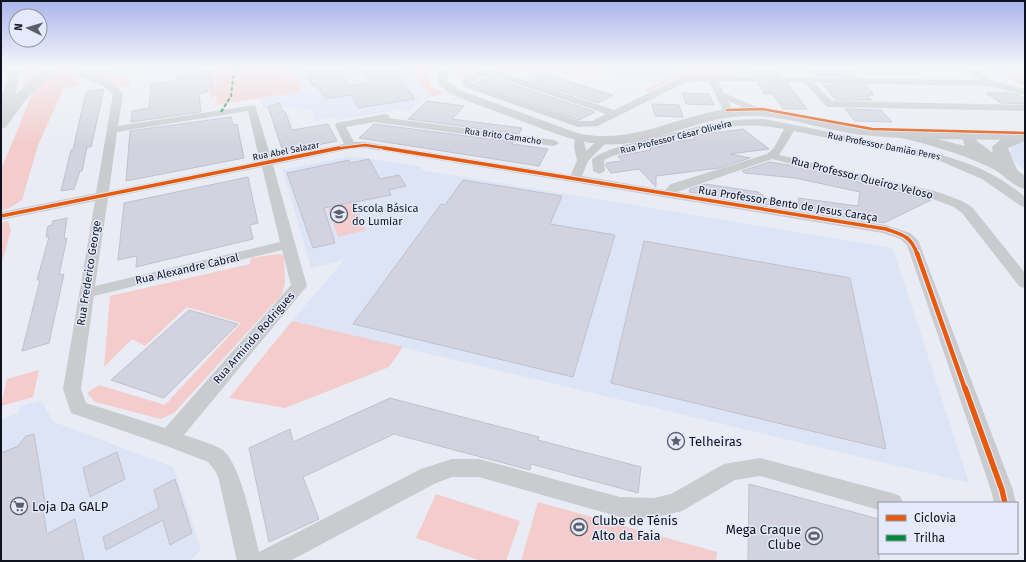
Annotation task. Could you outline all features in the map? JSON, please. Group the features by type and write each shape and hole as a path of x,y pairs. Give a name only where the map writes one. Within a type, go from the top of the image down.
{"highway":[{"path":"1,117 8,93"},
{"path":"1,124 25,93"}],"main road":[{"path":"898,133 944,143 970,152 1009,170"},
{"path":"967,134 971,143 1009,170 1025,184"},
{"path":"1009,170 1002,156 1000,147 1006,142 1025,136"}],"street":[{"name":"Rua Frederico George","path":"118,93 72,389 78,408 169,438"},
{"path":"458,93 579,138 603,141 630,138 722,114 742,112 766,113 848,129 898,133 1025,136"},
{"path":"493,93 578,124 594,124 656,93"},
{"path":"554,93 615,114"},
{"path":"720,93 727,110 722,114"},
{"path":"819,93 829,104 1025,108"},
{"path":"722,96 766,113"},
{"name":"Rua Armindo Rodrigues","path":"112,130 252,107 299,286 169,438"},
{"name":"Rua Brito Camacho","path":"350,146 340,125 375,120 554,143"},
{"name":"Rua Professor César Oliveira","path":"599,171 598,159 603,156 717,125 752,121 790,128"},
{"path":"668,194 675,187 771,156 779,148 790,128"},
{"name":"Rua Professor Damião Peres","path":"790,128 918,152 951,160 975,169 995,179 1025,203"},
{"path":"579,138 579,147 583,160"},
{"path":"575,178 583,160 603,141"},
{"name":"Rua Abel Salazar","path":"3,216 350,146 365,145 575,178"},
{"name":"Rua Professor Queiroz Veloso","path":"771,156 934,195 958,204 967,210 1025,283"},
{"name":"Rua Professor Bento de Jesus Caraça","path":"575,178 886,229 905,236 913,243 1002,490 1005,502"},
{"name":"Rua Alexandre Cabral","path":"86,293 288,244"},
{"path":"169,438 206,451 215,456 224,466 234,496 249,561"},
{"path":"266,561 428,476 452,468 479,468 620,507 653,508 674,504 731,471 760,467 888,502"}],"shaded area":[{"path":"33,93 62,93 38,145 22,200 8,209 1,210 1,170"},
{"path":"210,93 288,93 217,105 216,96 211,98"},
{"path":"247,93 429,93 432,97 424,99 409,111 397,110 336,120 334,117 315,121 312,111 281,106 263,109 260,98 243,101"},
{"path":"429,93 443,94 432,96"},
{"path":"1025,141 1025,170 1014,161 1010,152 1013,146"},
{"path":"351,156 422,167 420,170 893,248 969,483 292,321 344,260 311,268 283,170"},
{"path":"354,203 366,230 338,237 328,209"},
{"path":"8,221 11,230 1,265 1,223"},
{"path":"279,254 284,256 285,283 282,294 174,413 161,419 95,402 87,393 99,385 165,405 241,323 187,307 145,346 132,339 104,367 110,296 250,264 251,258"},
{"path":"292,321 403,347 389,367 285,408 229,398"},
{"path":"39,370 33,397 1,406 7,379"},
{"path":"41,401 54,422 173,467 201,549 190,561 1,561 1,420 18,413 20,406"},
{"path":"436,494 520,521 506,561 481,561 416,538"},
{"name":"Clube de Ténis Alto da Faia","path":"538,502 717,552 716,561 521,561"}],"building":[{"path":"86,93 103,93 91,147 87,147 82,171 80,171 74,189 61,191 71,150 73,150"},
{"path":"150,93 202,93 199,94 201,112 131,122 132,111 149,108"},
{"path":"322,93 411,93 415,99 358,108 351,95 325,99"},
{"path":"504,93 539,93 595,112 579,120"},
{"path":"569,93 607,93 613,95 598,103"},
{"path":"683,93 709,94 714,105 686,104"},
{"path":"795,93 807,109 783,109 773,94 765,94"},
{"path":"830,93 871,93 873,95 867,95 872,100 836,100"},
{"path":"986,93 1012,93 1019,95 1025,99 1025,104 1001,103"},
{"path":"427,101 464,106 452,119 522,128 519,134 408,119"},
{"path":"280,103 283,112 285,111 292,130 328,124 337,141 283,152 268,106"},
{"path":"652,104 679,105 683,117 655,116"},
{"path":"845,109 881,110 892,122 855,121"},
{"path":"231,117 233,125 237,124 244,158 126,181 130,131"},
{"path":"374,124 513,142 512,144 548,149 539,166 359,138"},
{"path":"743,129 769,149 730,154 750,158 719,168 656,176 656,187 639,169 611,173 606,166 606,163 622,161 618,156 651,150 649,148 666,145 665,143 696,139 692,136"},
{"path":"369,159 380,179 399,175 406,186 389,190 391,195 324,208 335,243 313,248 287,173 349,160 350,163"},
{"path":"769,162 795,166 931,200 884,223 800,210 798,198 858,206 860,192 795,178 745,173 742,171"},
{"path":"248,177 258,223 250,225 253,239 136,267 137,256 118,260 124,203"},
{"path":"463,180 562,196 550,224 615,235 573,377 353,324 441,204 445,205"},
{"path":"706,184 758,192 780,207 689,192 690,189"},
{"path":"67,218 64,239 67,238 59,275 64,274 49,343 22,351 40,280 37,280 49,237 46,237 48,226 52,225 53,221"},
{"path":"644,241 850,278 886,449 611,383"},
{"path":"189,310 238,324 164,398 111,380"},
{"path":"390,398 539,437 538,440 641,467 638,493 531,464 530,470 394,434 303,477 319,519 269,542 249,448 290,429 293,442"},
{"path":"34,434 46,508 43,510 47,534 75,519 84,561 1,561 1,453 18,446 26,436"},
{"path":"117,452 125,479 90,497 83,468"},
{"path":"175,479 192,533 170,545 163,520 106,550 103,537 159,508 154,490"},
{"name":"Mega Craque Clube","path":"749,484 878,519 879,561 748,561"}],"marked path":[{"path":"221,112 231,93"}],"cycle path":[{"path":"727,110 762,109 872,129 1025,133"},
{"path":"1,216 350,146 365,145 886,229 905,236 913,243 1002,490 1005,502"}],"place":[{"name":"Escola Básica do Lumiar","path":"339,214"},
{"name":"Telheiras","path":"676,441"},
{"name":"Loja Da GALP","path":"19,506"},
{"name":"Clube de Ténis Alto da Faia","path":"579,527"},
{"name":"Mega Craque Clube","path":"814,536"}]}
